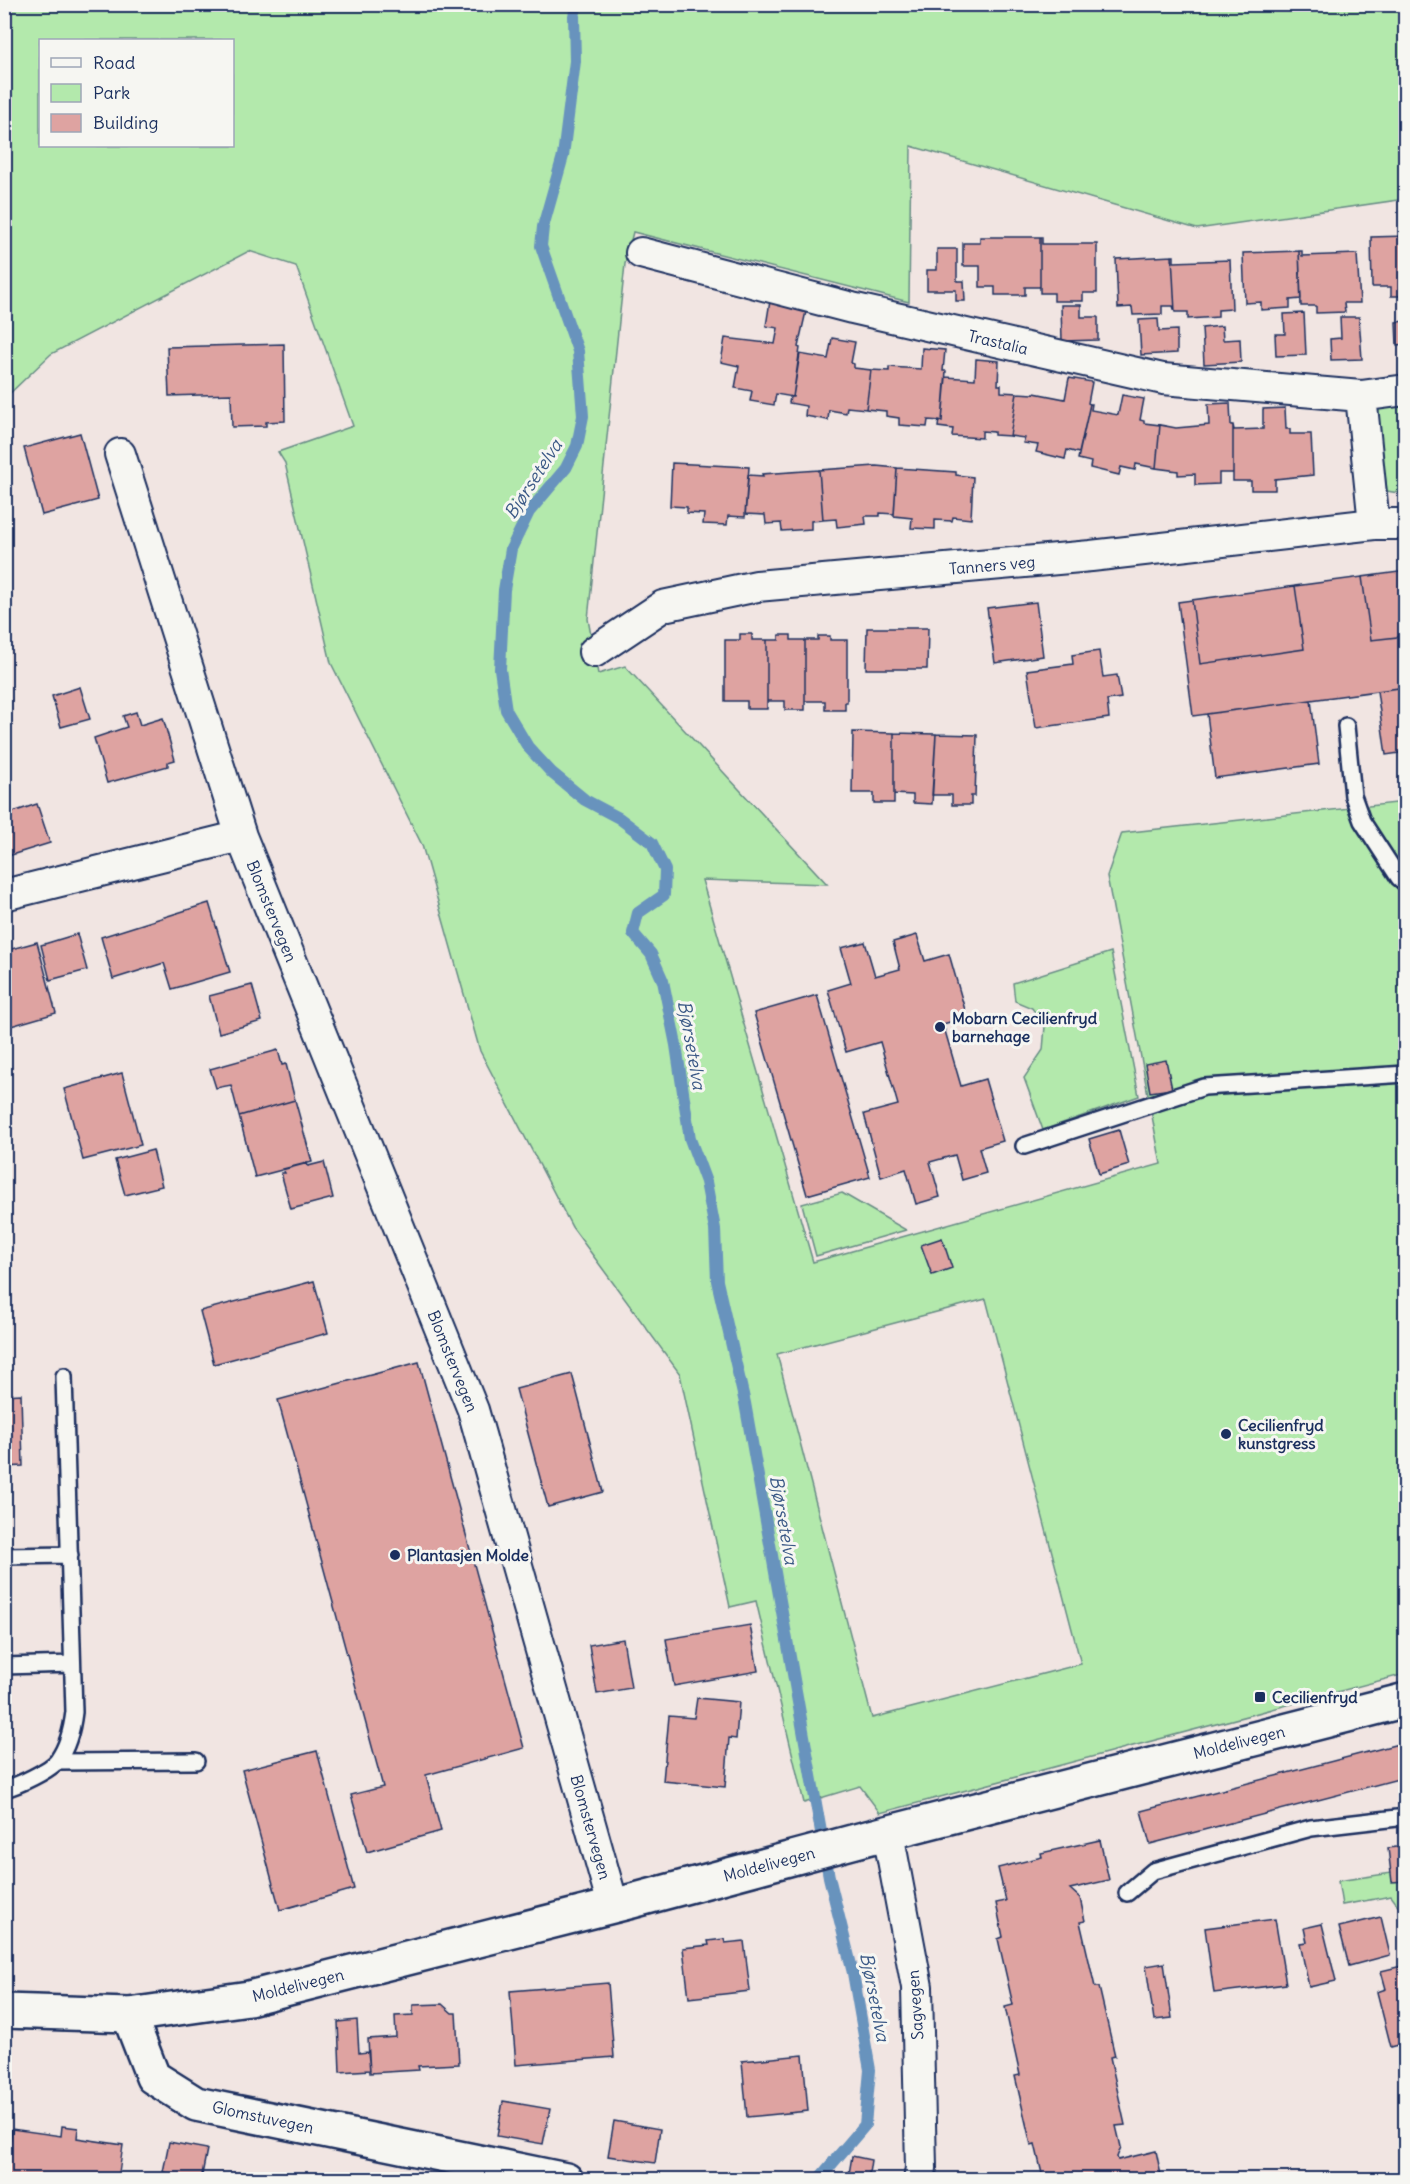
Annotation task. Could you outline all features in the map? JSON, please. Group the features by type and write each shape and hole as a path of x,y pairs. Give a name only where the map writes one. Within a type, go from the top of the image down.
{"main road":[{"name":"Moldelivegen","path":"129,2015 249,1998 1406,1700"},
{"path":"4,2011 129,2015"},
{"name":"Glomstuvegen","path":"129,2015 153,2077 196,2104 566,2180"}],"street":[{"name":"Trastalia","path":"641,253 852,308 1163,379 1361,396 1406,390"},
{"path":"1361,396 1374,524"},
{"name":"Blomstervegen","path":"120,454 241,836 473,1410 613,1905"},
{"name":"Tanners veg","path":"594,652 663,606 757,586 1079,557 1374,524 1406,524"},
{"path":"4,895 241,836"},
{"name":"Sagvegen","path":"888,1833 916,1988 921,2168 918,2180"}],"lane":[{"path":"1346,726 1353,796 1362,821 1399,878 1406,884"},
{"path":"1024,1146 1204,1087 1406,1074"},
{"path":"57,1762 72,1733 74,1712 64,1376"},
{"path":"4,1556 70,1555"},
{"path":"4,1666 72,1664"},
{"path":"4,1789 18,1785 57,1762 196,1761"},
{"path":"1127,1893 1153,1871 1311,1828 1406,1817"}],"green space":[{"path":"5,5 1405,5 1405,199 1197,229 911,146 909,302 633,232 625,264 588,619 598,674 625,666 827,884 702,880 813,1262 1161,1164 1107,876 1122,833 1405,802 1405,1674 880,1813 860,1786 804,1803 756,1601 730,1607 680,1374 572,1227 480,1051 422,845 331,663 285,463 278,452 353,426 296,266 249,251 51,354 5,398","holes":["986,1299 1081,1664 872,1718 777,1354"]},
{"path":"1405,403 1405,494 1387,491 1377,407"},
{"path":"1111,952 1139,1096 1043,1130 1024,1078 1043,1050 1045,1026 1032,1008 1015,1001 1013,983"},
{"path":"842,1193 906,1230 816,1256 802,1204"},
{"path":"1405,1871 1405,1915 1391,1896 1342,1905 1338,1881"}],"building":[{"path":"1406,236 1406,296 1391,296 1391,287 1372,287 1371,237"},
{"path":"980,237 1040,237 1040,287 1025,287 1025,295 995,295 995,287 980,287 980,266 963,266 963,243 980,243"},
{"path":"1040,237 1042,237 1042,244 1097,244 1097,293 1083,293 1083,301 1054,301 1054,293 1040,293"},
{"path":"937,249 957,249 957,281 964,281 965,301 956,301 956,290 927,290 927,270 937,270"},
{"path":"1299,251 1302,251 1302,256 1357,254 1360,303 1344,303 1345,312 1316,313 1316,306 1301,306"},
{"path":"1299,251 1301,299 1290,300 1290,308 1261,310 1261,302 1245,303 1243,253"},
{"path":"1172,256 1174,256 1174,262 1230,260 1232,309 1218,310 1218,317 1188,319 1188,312 1175,312"},
{"path":"1172,256 1175,312 1173,306 1162,306 1162,314 1133,315 1132,307 1118,308 1116,259"},
{"path":"770,301 807,307 798,347 800,348 793,397 776,394 774,405 750,401 752,391 735,388 739,366 721,362 725,338 775,344 778,328 766,326"},
{"path":"1061,305 1081,305 1081,317 1098,317 1098,340 1062,341"},
{"path":"1304,313 1306,355 1276,356 1275,334 1285,334 1284,314"},
{"path":"1340,317 1359,317 1362,359 1331,360 1330,339 1341,338"},
{"path":"1158,319 1159,331 1177,330 1177,353 1141,355 1139,320"},
{"path":"1406,321 1406,344 1397,345 1396,322"},
{"path":"1222,326 1223,340 1240,339 1241,362 1204,364 1202,328"},
{"path":"832,338 855,342 851,363 854,364 854,368 871,370 866,409 847,407 846,413 829,410 828,420 805,416 806,406 789,403 790,397 793,397 800,354 828,359"},
{"path":"284,344 285,421 266,422 266,426 232,427 231,394 169,396 167,347"},
{"path":"922,348 945,350 943,371 946,371 942,421 928,420 927,427 899,425 899,418 886,416 886,411 866,409 871,370 889,371 889,367 921,369"},
{"path":"976,359 999,361 998,385 1001,385 1001,392 1017,393 1010,436 994,435 994,432 982,431 982,438 952,436 953,429 938,427 939,420 942,421 946,377 975,379"},
{"path":"1069,378 1092,382 1088,403 1090,404 1079,453 1067,450 1065,459 1036,452 1038,445 1023,443 1025,438 1010,436 1017,393 1034,393 1065,399"},
{"path":"1122,395 1144,399 1140,420 1144,423 1160,425 1156,468 1136,464 1135,470 1121,467 1119,475 1090,468 1091,462 1078,459 1090,404 1092,404 1091,410 1118,415"},
{"path":"1230,403 1231,425 1233,425 1233,473 1219,473 1219,484 1195,485 1195,474 1178,475 1178,471 1156,468 1160,425 1176,428 1209,425 1208,404"},
{"path":"1285,408 1286,429 1290,429 1290,434 1311,434 1313,475 1275,479 1275,490 1251,490 1251,481 1233,481 1233,425 1234,430 1263,429 1263,409"},
{"path":"80,433 98,500 42,515 24,448"},
{"path":"672,463 749,467 745,517 728,516 727,525 703,524 704,514 687,513 687,507 670,506"},
{"path":"876,466 897,468 894,514 880,513 880,516 865,516 866,524 837,527 836,519 823,520 819,470"},
{"path":"897,468 956,472 956,475 973,477 971,519 953,517 952,521 935,520 935,529 911,528 912,518 894,516"},
{"path":"819,470 823,520 811,521 811,529 782,531 781,523 766,524 765,515 745,514 748,475 763,476 762,474"},
{"path":"1406,571 1406,636 1371,640 1362,577"},
{"path":"1362,577 1371,640 1406,636 1406,687 1193,716 1178,602 1192,600 1200,664 1304,649 1295,586"},
{"path":"1295,586 1304,649 1200,664 1192,600"},
{"path":"1036,602 1043,656 995,663 987,608"},
{"path":"867,628 928,628 927,669 866,669"},
{"path":"740,634 752,634 752,640 767,640 767,709 747,709 747,701 725,701 725,640 740,640"},
{"path":"779,635 791,635 791,640 805,640 805,710 785,710 785,701 767,701 767,640 779,640"},
{"path":"818,636 830,636 830,640 847,640 845,710 825,710 825,701 805,701 805,640 818,640"},
{"path":"1099,651 1103,677 1117,675 1121,698 1107,700 1109,718 1036,728 1027,670 1073,664 1072,655"},
{"path":"80,687 90,719 61,727 52,696"},
{"path":"1406,687 1406,752 1386,755 1377,691"},
{"path":"1311,700 1319,764 1215,778 1207,714"},
{"path":"136,712 140,725 163,718 175,760 168,762 168,766 107,783 94,738 127,727 123,716"},
{"path":"853,732 894,733 894,803 874,803 874,793 852,793"},
{"path":"894,733 936,734 932,804 913,803 913,795 894,794"},
{"path":"936,734 977,735 975,796 971,796 971,805 952,805 952,795 932,795"},
{"path":"37,804 50,843 8,856 4,845 4,815"},
{"path":"209,903 230,972 172,989 164,963 113,979 101,937"},
{"path":"77,934 87,970 50,980 41,945"},
{"path":"917,935 925,961 949,954 967,1017 943,1024 961,1086 985,1079 1003,1141 979,1148 986,1173 962,1180 955,1155 930,1162 940,1197 916,1204 906,1169 881,1177 864,1114 898,1105 880,1042 846,1052 828,990 851,983 841,948 865,942 875,976 900,969 893,942"},
{"path":"37,942 56,1013 4,1028 4,951"},
{"path":"252,985 262,1021 219,1033 209,996"},
{"path":"817,995 870,1177 807,1195 754,1013"},
{"path":"278,1050 282,1065 286,1064 295,1100 239,1116 231,1085 216,1088 210,1069"},
{"path":"1166,1060 1172,1089 1150,1092 1145,1064"},
{"path":"122,1073 141,1145 83,1160 64,1089"},
{"path":"295,1100 312,1162 255,1177 239,1116"},
{"path":"1119,1130 1129,1165 1099,1174 1089,1139"},
{"path":"153,1150 162,1186 125,1195 115,1160"},
{"path":"324,1162 333,1198 291,1209 281,1173 285,1173 283,1169 307,1163 308,1166"},
{"path":"942,1238 952,1268 932,1275 921,1245"},
{"path":"314,1281 328,1333 214,1364 200,1311"},
{"path":"419,1362 524,1748 426,1775 441,1831 367,1852 351,1795 383,1787 278,1400"},
{"path":"572,1374 603,1492 548,1507 516,1389"},
{"path":"21,1394 23,1466 4,1467 4,1395"},
{"path":"750,1625 758,1671 674,1686 666,1639"},
{"path":"623,1639 631,1688 597,1694 589,1645"},
{"path":"697,1698 739,1702 736,1739 729,1738 725,1787 663,1781 669,1716 694,1718"},
{"path":"1406,1742 1406,1777 1150,1844 1141,1811"},
{"path":"317,1751 354,1889 280,1910 242,1770"},
{"path":"1100,1840 1109,1880 1070,1889 1080,1898 1085,1921 1080,1922 1095,1987 1099,1987 1115,2056 1110,2057 1125,2125 1116,2126 1121,2147 1117,2157 1118,2160 1156,2151 1162,2180 1053,2180 1052,2176 1043,2178 1035,2144 1031,2145 1015,2076 1020,2075 1005,2007 1013,2005 998,1939 1003,1937 996,1903 1006,1901 998,1868 1042,1857 1041,1853"},
{"path":"1406,1846 1406,1881 1392,1882 1388,1848"},
{"path":"1381,1917 1390,1955 1349,1966 1339,1927"},
{"path":"1275,1919 1286,1984 1214,1993 1205,1928"},
{"path":"1322,1924 1336,1981 1309,1987 1300,1943 1307,1942 1304,1928"},
{"path":"724,1939 725,1943 744,1941 750,1991 689,1998 683,1948 709,1945 708,1941"},
{"path":"1164,1963 1172,2018 1154,2020 1146,1966"},
{"path":"1406,1965 1406,2043 1391,2047 1377,1992 1386,1989 1381,1971"},
{"path":"608,1983 614,2057 516,2065 510,1991"},
{"path":"442,2004 452,2013 456,2013 459,2064 418,2066 419,2070 370,2073 368,2039 396,2037 395,2016 413,2015 413,2005"},
{"path":"357,2020 359,2053 368,2052 370,2070 340,2072 338,2022"},
{"path":"803,2055 808,2111 747,2117 742,2061"},
{"path":"503,2101 550,2109 543,2144 497,2136"},
{"path":"614,2121 660,2129 655,2163 608,2156"},
{"path":"62,2126 78,2128 77,2138 123,2145 118,2180 5,2180 12,2129 61,2136"},
{"path":"169,2142 207,2149 201,2180 163,2172"},
{"path":"852,2156 871,2160 868,2180 848,2180"},
{"path":"245,2172 285,2179 285,2180 244,2180"}],"waterway":[{"name":"Bjørsetelva","path":"577,4 574,16 575,61 563,156 543,227 541,246 578,351 583,416 577,446 566,468 529,512 511,549 504,590 500,669 506,710 528,747 552,773 585,800 619,818 652,843 665,870 664,895 638,913 633,933 651,954 663,981 676,1045 690,1139 706,1182 715,1229 717,1281 745,1403 829,1877 853,1973 870,2070 865,2125 818,2180"}],"place":[{"name":"Mobarn Cecilienfryd barnehage","path":"940,1027"},
{"name":"Cecilienfryd kunstgress","path":"1226,1434"},
{"name":"Plantasjen Molde","path":"395,1555"},
{"name":"Cecilienfryd","path":"1260,1697"}]}
